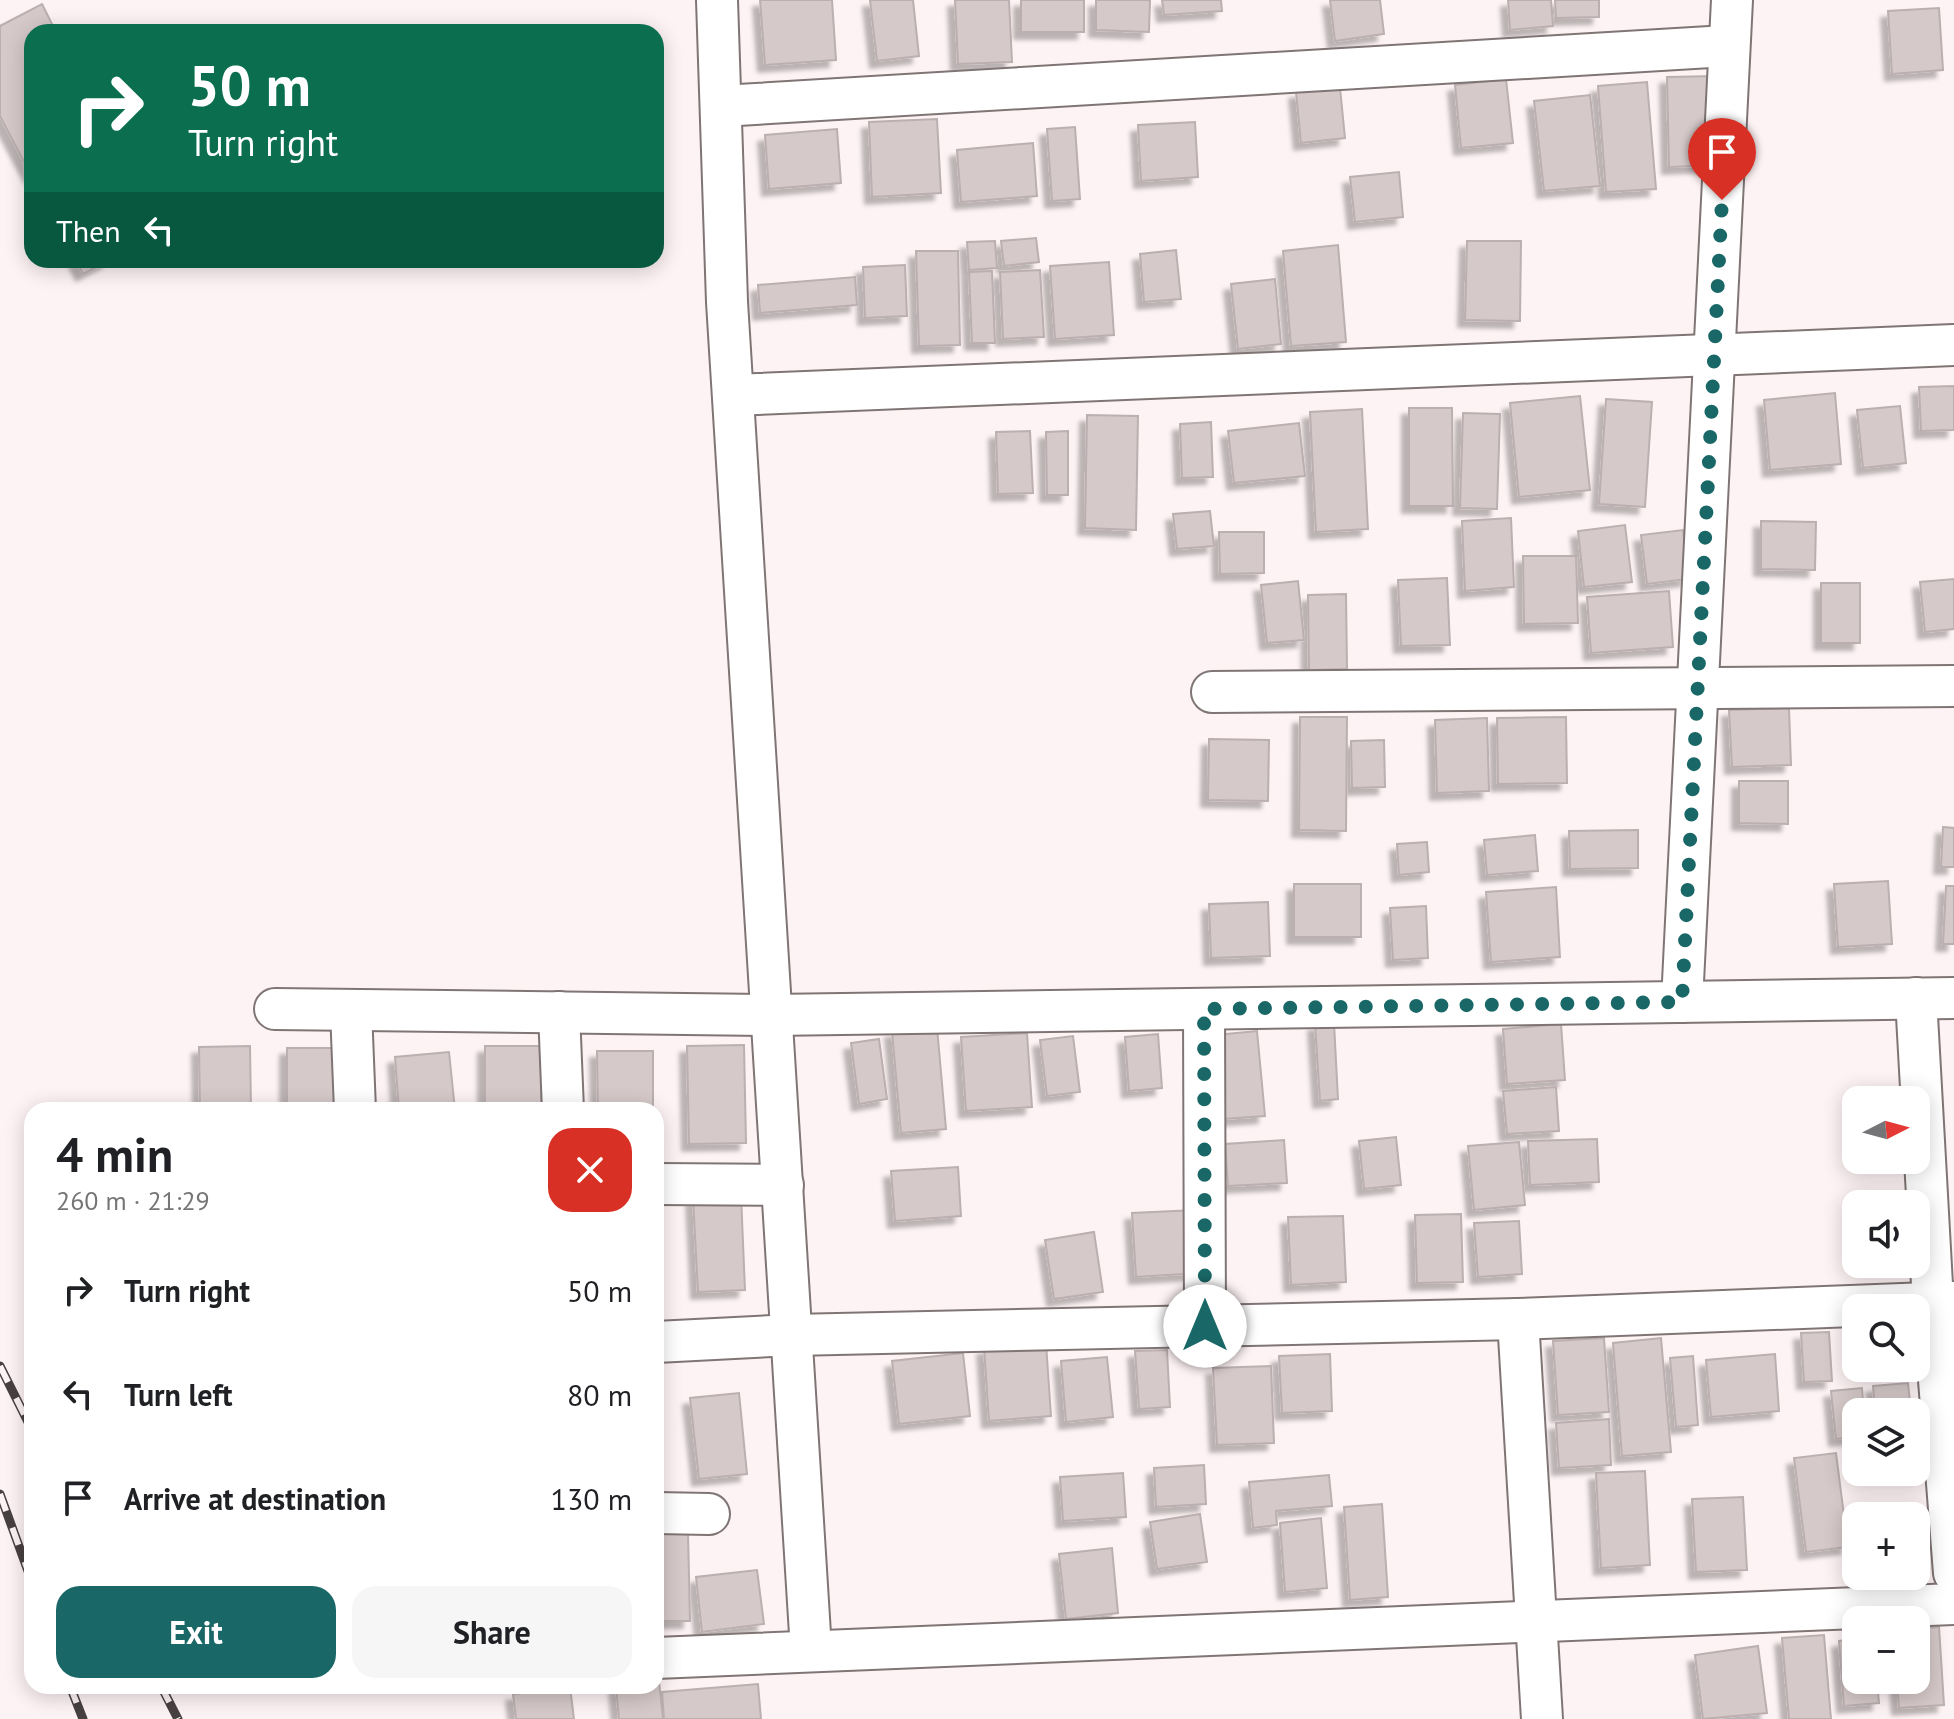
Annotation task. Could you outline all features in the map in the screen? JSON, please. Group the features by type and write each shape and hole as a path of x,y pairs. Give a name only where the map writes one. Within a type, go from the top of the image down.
{"street":[{"path":"717,0 733,395 811,1650"},
{"path":"1682,1002 1717,354 1727,46 1732,0"},
{"path":"721,106 1727,46"},
{"path":"733,395 1954,345"},
{"path":"1212,692 1954,686"},
{"path":"275,1009 772,1015 1935,998 1954,1573"},
{"path":"1204,1009 1205,1326"},
{"path":"351,1010 355,1102"},
{"path":"559,1012 563,1102"},
{"path":"664,1184 783,1185"},
{"path":"664,1342 792,1335 1518,1319 1944,1303"},
{"path":"1518,1319 1542,1719"},
{"path":"664,1513 709,1514"},
{"path":"664,1658 1954,1604"}],"building":[{"path":"760,0 832,0 836,60 765,65"},
{"path":"870,0 913,0 919,56 877,61"},
{"path":"955,0 1009,0 1012,62 958,64"},
{"path":"1021,0 1084,0 1084,32 1021,32"},
{"path":"1096,0 1150,0 1149,32 1096,30"},
{"path":"1162,0 1221,0 1222,11 1164,15"},
{"path":"1330,0 1380,0 1384,34 1335,41"},
{"path":"1508,0 1551,0 1553,26 1510,30"},
{"path":"1555,0 1599,0 1599,17 1556,18"},
{"path":"42,4 52,24 24,24 24,162 0,116 0,26"},
{"path":"1939,8 1943,70 1892,74 1888,11"},
{"path":"1717,76 1718,165 1669,167 1667,77"},
{"path":"1506,79 1513,143 1461,148 1455,85"},
{"path":"1647,82 1656,189 1606,192 1598,86"},
{"path":"1340,88 1345,138 1301,143 1296,92"},
{"path":"1590,95 1600,186 1544,191 1534,101"},
{"path":"937,119 941,193 872,197 869,122"},
{"path":"1195,122 1198,177 1141,181 1138,125"},
{"path":"1075,127 1080,199 1052,201 1047,129"},
{"path":"837,129 841,183 769,189 765,135"},
{"path":"1033,143 1037,196 961,202 957,150"},
{"path":"1399,172 1403,217 1355,222 1350,177"},
{"path":"1036,238 1039,262 1004,266 1001,241"},
{"path":"995,241 997,268 969,270 967,242"},
{"path":"1467,241 1521,241 1520,321 1465,320"},
{"path":"1338,245 1346,342 1291,346 1283,251"},
{"path":"1176,250 1181,299 1144,302 1140,254"},
{"path":"916,251 958,251 960,345 919,346"},
{"path":"1109,262 1114,335 1055,339 1050,266"},
{"path":"905,265 907,316 865,318 863,267"},
{"path":"80,268 95,268 83,274"},
{"path":"1040,270 1044,337 1003,339 1000,272"},
{"path":"992,271 995,343 972,343 969,272"},
{"path":"855,277 857,305 760,313 758,285"},
{"path":"1275,279 1281,344 1238,349 1231,284"},
{"path":"1954,386 1954,430 1921,431 1919,387"},
{"path":"1835,393 1841,464 1770,470 1764,400"},
{"path":"1580,396 1590,490 1519,497 1510,403"},
{"path":"1606,399 1652,402 1645,507 1599,504"},
{"path":"1900,406 1906,463 1863,468 1857,410"},
{"path":"1409,408 1452,408 1453,506 1409,506"},
{"path":"1362,409 1368,529 1316,532 1310,412"},
{"path":"1463,413 1500,414 1497,509 1460,508"},
{"path":"1087,415 1138,416 1136,530 1085,528"},
{"path":"1211,422 1213,477 1182,478 1180,424"},
{"path":"1299,423 1305,476 1234,483 1228,431"},
{"path":"1030,431 1033,493 998,494 996,432"},
{"path":"1068,431 1068,495 1047,495 1046,432"},
{"path":"1210,511 1214,546 1177,549 1173,514"},
{"path":"1511,518 1514,587 1465,591 1462,521"},
{"path":"1761,521 1816,522 1815,570 1761,569"},
{"path":"1625,525 1632,582 1584,587 1578,531"},
{"path":"1683,530 1688,579 1647,584 1641,535"},
{"path":"1219,532 1264,532 1264,573 1220,574"},
{"path":"1523,556 1576,556 1578,623 1524,624"},
{"path":"1447,578 1450,645 1401,646 1398,580"},
{"path":"1954,579 1954,629 1925,632 1920,582"},
{"path":"1298,581 1304,640 1267,643 1261,585"},
{"path":"1821,583 1860,583 1860,643 1821,643"},
{"path":"1669,591 1673,647 1591,653 1587,597"},
{"path":"1346,594 1347,669 1309,670 1308,595"},
{"path":"1789,708 1791,765 1732,767 1729,710"},
{"path":"1300,717 1347,717 1346,831 1299,830"},
{"path":"1566,717 1567,783 1498,784 1497,718"},
{"path":"1487,718 1489,791 1437,793 1435,720"},
{"path":"1209,739 1269,740 1268,801 1208,800"},
{"path":"1384,740 1385,787 1352,788 1351,741"},
{"path":"1739,781 1788,781 1788,824 1739,823"},
{"path":"1943,827 1954,828 1954,867 1941,867"},
{"path":"1638,830 1638,868 1570,869 1569,831"},
{"path":"1535,835 1538,871 1487,875 1484,840"},
{"path":"1427,842 1429,872 1399,875 1397,844"},
{"path":"1888,881 1892,944 1838,947 1834,884"},
{"path":"1294,884 1361,884 1361,937 1294,937"},
{"path":"1946,886 1954,886 1954,944 1943,944"},
{"path":"1556,887 1560,957 1491,962 1486,892"},
{"path":"1268,902 1270,956 1211,958 1209,904"},
{"path":"1426,906 1428,958 1393,960 1390,908"},
{"path":"1334,1023 1338,1099 1320,1101 1315,1024"},
{"path":"1561,1024 1565,1080 1507,1084 1503,1029"},
{"path":"937,1027 946,1129 901,1133 892,1031"},
{"path":"1257,1031 1265,1116 1223,1119 1216,1035"},
{"path":"1027,1033 1032,1107 966,1111 961,1037"},
{"path":"1158,1034 1162,1088 1129,1091 1125,1037"},
{"path":"1073,1036 1080,1092 1047,1096 1040,1040"},
{"path":"879,1039 887,1099 859,1104 851,1043"},
{"path":"744,1045 746,1143 689,1144 687,1046"},
{"path":"250,1046 251,1102 200,1102 199,1047"},
{"path":"485,1046 542,1046 541,1102 485,1102"},
{"path":"287,1048 339,1048 339,1102 287,1102"},
{"path":"597,1051 653,1051 653,1102 598,1102"},
{"path":"449,1052 454,1102 398,1102 395,1057"},
{"path":"1556,1087 1559,1131 1507,1134 1503,1091"},
{"path":"1396,1137 1401,1185 1364,1189 1359,1141"},
{"path":"1597,1139 1599,1182 1530,1185 1528,1141"},
{"path":"1284,1140 1287,1183 1228,1186 1225,1144"},
{"path":"1519,1142 1525,1205 1474,1210 1468,1146"},
{"path":"958,1167 961,1216 895,1221 891,1171"},
{"path":"741,1195 745,1290 698,1292 693,1198"},
{"path":"1195,1210 1199,1273 1136,1277 1132,1213"},
{"path":"1461,1214 1463,1282 1417,1283 1415,1215"},
{"path":"1343,1216 1346,1282 1291,1285 1288,1217"},
{"path":"1519,1221 1522,1274 1478,1277 1474,1223"},
{"path":"1094,1232 1103,1292 1054,1299 1045,1240"},
{"path":"1829,1332 1832,1381 1804,1382 1801,1333"},
{"path":"1604,1338 1609,1412 1558,1415 1553,1341"},
{"path":"1661,1338 1671,1452 1622,1456 1613,1343"},
{"path":"1046,1343 1051,1416 989,1421 984,1348"},
{"path":"1167,1350 1170,1407 1139,1409 1135,1351"},
{"path":"963,1353 970,1416 899,1424 892,1361"},
{"path":"1330,1354 1332,1411 1282,1413 1279,1356"},
{"path":"1775,1354 1779,1411 1711,1417 1706,1360"},
{"path":"1693,1356 1698,1425 1676,1427 1670,1358"},
{"path":"1107,1357 1113,1417 1066,1422 1061,1361"},
{"path":"1271,1366 1274,1443 1217,1445 1213,1368"},
{"path":"1908,1383 1910,1398 1874,1398 1873,1386"},
{"path":"1862,1388 1863,1398 1842,1398 1842,1438 1836,1439 1831,1391"},
{"path":"739,1393 747,1474 699,1479 690,1398"},
{"path":"1609,1419 1611,1465 1559,1468 1556,1423"},
{"path":"1836,1453 1842,1502 1842,1548 1806,1552 1794,1458"},
{"path":"1204,1465 1206,1504 1156,1507 1154,1468"},
{"path":"1645,1471 1650,1565 1601,1568 1596,1473"},
{"path":"1123,1473 1126,1517 1063,1521 1060,1477"},
{"path":"1329,1475 1332,1506 1276,1511 1277,1525 1253,1528 1249,1482"},
{"path":"1743,1497 1747,1570 1696,1572 1692,1499"},
{"path":"1382,1504 1388,1597 1350,1600 1344,1507"},
{"path":"1200,1514 1207,1562 1157,1569 1150,1522"},
{"path":"1321,1518 1327,1588 1285,1592 1280,1523"},
{"path":"664,1532 688,1532 690,1621 664,1621"},
{"path":"1112,1548 1118,1613 1066,1619 1059,1554"},
{"path":"757,1570 764,1624 702,1632 696,1577"},
{"path":"1939,1627 1944,1705 1899,1708 1898,1694 1930,1694 1930,1628"},
{"path":"1824,1635 1831,1719 1789,1719 1782,1638"},
{"path":"1839,1641 1842,1641 1842,1680"},
{"path":"1758,1646 1767,1713 1703,1719 1695,1655"},
{"path":"758,1684 761,1719 664,1719 664,1692"},
{"path":"513,1694 571,1694 574,1719 516,1719"},
{"path":"617,1694 660,1694 663,1719 619,1719"},
{"path":"1843,1694 1878,1694 1879,1703 1844,1706"}],"railway":[{"path":"0,1366 24,1414"},
{"path":"0,1494 24,1560"},
{"path":"73,1694 83,1719"},
{"path":"165,1694 178,1719"}],"route":[{"path":"1205,1326 1204,1009 1682,1002 1717,354 1722,200"}]}
